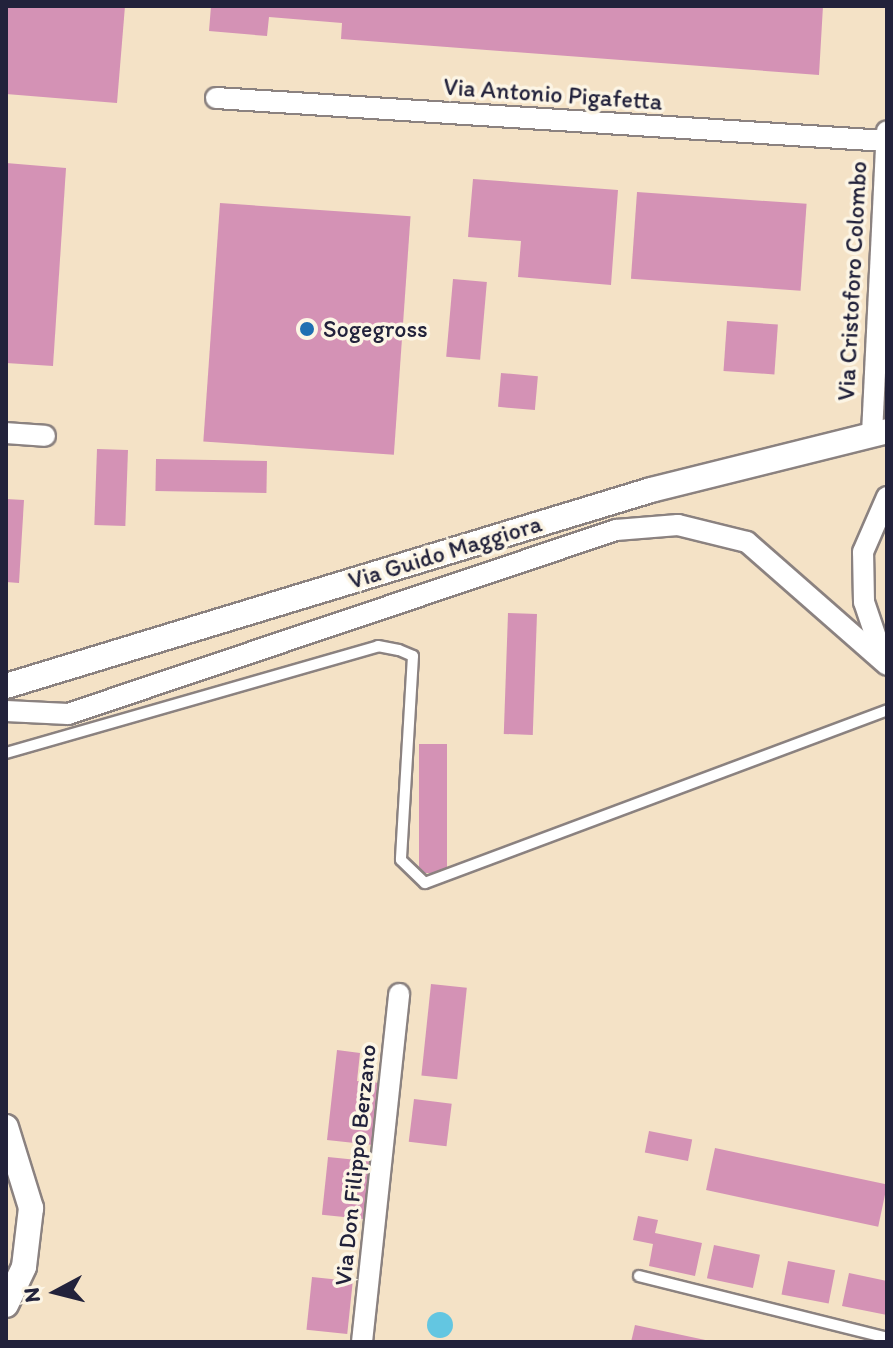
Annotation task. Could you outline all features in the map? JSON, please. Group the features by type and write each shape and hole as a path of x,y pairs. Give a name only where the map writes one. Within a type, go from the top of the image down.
{"street":[{"name":"Via Antonio Pigafetta","path":"216,98 886,141"},
{"name":"Via Cristoforo Colombo","path":"879,433 887,131"},
{"path":"6,433 45,436"},
{"name":"Via Guido Maggiora","path":"6,686 651,490 879,433"},
{"path":"886,663 864,602 863,552 887,497"},
{"path":"6,711 68,714 616,530 678,525 747,542 886,663"},
{"name":"Via Don Filippo Berzano","path":"362,1342 399,994"},
{"path":"6,1127 31,1208 24,1267 6,1305"}],"lane":[{"path":"6,753 378,646 399,650 413,656 401,860 425,883 887,710"},
{"path":"639,1276 887,1338"}],"water":[{"path":"440,1312 449,1316 453,1325 449,1334 440,1338 431,1334 427,1325 431,1316"}],"building":[{"path":"6,6 125,6 117,103 6,94"},
{"path":"211,6 823,6 819,75 341,39 342,23 269,17 267,36 209,31"},
{"path":"6,163 66,168 53,366 6,363"},
{"path":"473,179 618,190 611,285 518,277 521,241 468,237"},
{"path":"637,192 807,204 801,291 631,279"},
{"name":"Sogegross","path":"220,203 411,216 394,455 203,441"},
{"path":"453,279 487,282 480,360 446,357"},
{"path":"727,321 778,325 774,374 724,371"},
{"path":"501,373 538,376 535,410 498,407"},
{"path":"97,449 128,450 125,526 94,525"},
{"path":"156,459 267,461 266,493 155,491"},
{"path":"6,499 24,500 19,583 6,582"},
{"path":"508,613 537,614 533,735 504,734"},
{"path":"419,744 447,744 447,873 419,873"},
{"path":"431,984 467,988 457,1079 421,1075"},
{"path":"337,1050 360,1053 357,1081 380,1083 373,1145 327,1140"},
{"path":"414,1099 452,1104 446,1146 409,1142"},
{"path":"649,1131 692,1139 688,1161 645,1153"},
{"path":"715,1148 887,1185 878,1227 706,1190"},
{"path":"328,1157 372,1162 366,1219 322,1215"},
{"path":"638,1216 658,1220 655,1233 702,1243 695,1276 649,1266 653,1244 633,1240"},
{"path":"714,1245 760,1255 753,1288 707,1278"},
{"path":"788,1261 835,1270 829,1304 782,1294"},
{"path":"849,1273 887,1281 887,1315 842,1306"},
{"path":"312,1277 353,1281 347,1334 306,1330"},
{"path":"635,1325 710,1341 631,1342"}],"place":[{"name":"Sogegross","path":"307,329"}]}
